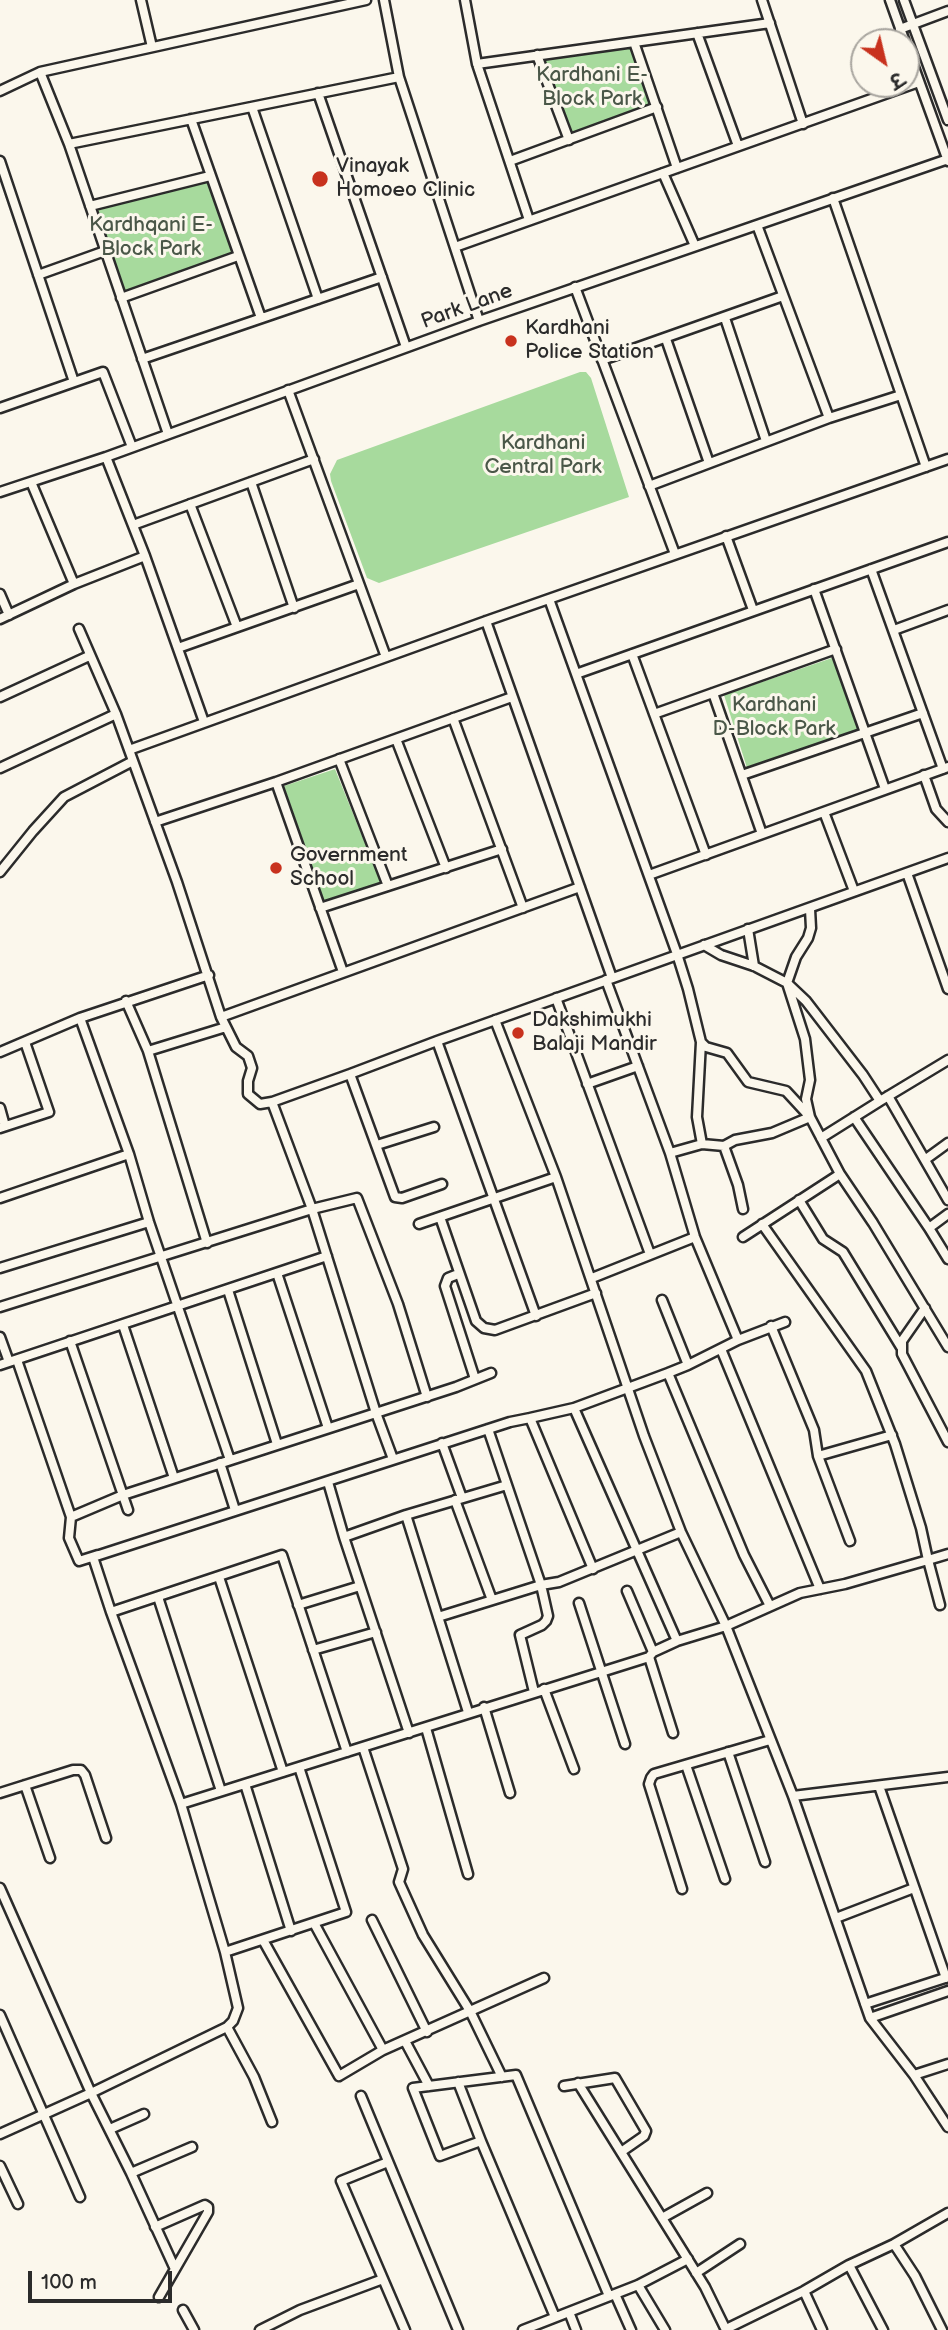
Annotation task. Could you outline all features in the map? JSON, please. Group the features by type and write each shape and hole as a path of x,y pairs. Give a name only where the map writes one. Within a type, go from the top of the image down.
{"street":[{"path":"141,0 152,47"},
{"path":"0,91 40,72 366,0"},
{"path":"384,0 399,77 479,321"},
{"path":"465,0 477,64 529,220"},
{"path":"762,0 803,124"},
{"path":"890,0 900,28"},
{"path":"904,0 948,120"},
{"path":"903,28 948,11"},
{"path":"477,64 770,23"},
{"path":"697,33 738,146"},
{"path":"635,42 677,168"},
{"path":"537,55 569,139"},
{"path":"40,72 69,144 168,434"},
{"path":"69,144 399,77"},
{"path":"920,85 948,160"},
{"path":"318,93 406,347"},
{"path":"455,247 875,98"},
{"path":"252,107 318,299"},
{"path":"510,161 657,107"},
{"path":"191,119 261,318"},
{"name":"Park Lane","path":"0,492 106,457 575,287 948,160"},
{"path":"0,162 74,382"},
{"path":"663,173 695,246"},
{"path":"90,206 210,176"},
{"path":"833,198 926,467"},
{"path":"757,225 829,418"},
{"path":"38,275 105,251"},
{"path":"121,298 238,256"},
{"path":"142,359 382,277"},
{"path":"575,287 675,554"},
{"path":"602,360 783,296"},
{"path":"725,318 766,441"},
{"path":"666,339 709,463"},
{"path":"1,406 103,372 132,447"},
{"path":"288,390 386,657"},
{"path":"649,486 829,418 901,395"},
{"path":"106,457 145,556 204,722"},
{"path":"133,524 314,459"},
{"path":"129,750 948,459"},
{"path":"31,482 74,583"},
{"path":"251,482 293,608"},
{"path":"190,504 237,628"},
{"path":"726,536 754,610"},
{"path":"576,674 948,542"},
{"path":"0,594 4,617 74,583 145,556"},
{"path":"649,875 946,768 923,713 871,569"},
{"path":"178,648 359,584"},
{"path":"814,589 885,789"},
{"path":"549,599 688,989 701,1042 697,1116 702,1144"},
{"path":"894,630 948,610"},
{"path":"486,621 580,887 638,1066 670,1153 695,1237 738,1340"},
{"path":"79,629 116,714 209,975 221,1017 236,1047 248,1056 251,1068 248,1094 260,1104 272,1102 948,858"},
{"path":"654,713 836,649"},
{"path":"632,654 706,855"},
{"path":"0,697 89,656"},
{"path":"713,692 762,834"},
{"path":"155,822 276,782 512,697"},
{"path":"742,775 923,713"},
{"path":"0,768 116,714"},
{"path":"453,718 523,908"},
{"path":"396,739 446,868"},
{"path":"339,759 388,886"},
{"path":"0,872 64,797 133,761"},
{"path":"924,775 936,809 948,822"},
{"path":"276,782 343,972"},
{"path":"824,812 854,891"},
{"path":"320,908 502,849"},
{"path":"906,873 948,989"},
{"path":"221,1017 580,887"},
{"path":"810,909 811,928 796,957 787,983 805,1038 810,1080 806,1099 810,1117"},
{"path":"748,929 754,966"},
{"path":"704,945 787,983 806,1001 884,1098 926,1159 948,1200"},
{"path":"0,1052 80,1018 209,975"},
{"path":"556,998 650,1254"},
{"path":"127,1002 148,1051 207,1243"},
{"path":"80,1018 129,1154 149,1222 230,1460"},
{"path":"495,1020 556,1177 627,1388 681,1532 726,1626 793,1796 870,2018 914,2075 948,2127"},
{"path":"148,1051 226,1027"},
{"path":"437,1041 536,1316"},
{"path":"0,1108 3,1127 48,1112 25,1042"},
{"path":"701,1042 706,1047 727,1053 745,1078 754,1084 786,1091 810,1117 840,1174 948,1347"},
{"path":"821,1138 948,1060"},
{"path":"587,1084 638,1066"},
{"path":"350,1074 390,1185 398,1199 442,1184"},
{"path":"272,1102 312,1209 393,1459"},
{"path":"670,1153 702,1144 724,1146 735,1140 772,1133 810,1117"},
{"path":"854,1117 948,1259"},
{"path":"377,1145 434,1127"},
{"path":"926,1159 948,1143"},
{"path":"724,1146 738,1185 743,1209"},
{"path":"0,1198 129,1154"},
{"path":"743,1237 840,1174"},
{"path":"419,1224 556,1177"},
{"path":"0,1307 312,1209 357,1198 398,1304 426,1397"},
{"path":"799,1200 823,1239 843,1252 901,1347 905,1362 948,1443"},
{"path":"929,1228 948,1214"},
{"path":"440,1217 476,1321 484,1328 495,1330 596,1293"},
{"path":"0,1268 149,1222"},
{"path":"762,1224 866,1371 892,1435 921,1528 940,1605"},
{"path":"592,1278 695,1237"},
{"path":"8,1362 327,1256"},
{"path":"277,1273 328,1428"},
{"path":"458,1274 449,1278 445,1286 475,1379"},
{"path":"228,1290 276,1444"},
{"path":"662,1300 688,1365"},
{"path":"901,1347 925,1308"},
{"path":"0,1337 71,1517 69,1538 79,1561 442,1443 574,1408 688,1365 738,1340 785,1322"},
{"path":"123,1325 174,1478"},
{"path":"771,1326 814,1430 818,1455 850,1541"},
{"path":"70,1341 128,1510"},
{"path":"721,1349 820,1589"},
{"path":"71,1517 123,1495 426,1397 491,1373"},
{"path":"668,1373 744,1555 769,1606"},
{"path":"574,1408 677,1641"},
{"path":"530,1418 593,1569"},
{"path":"488,1429 541,1585 548,1616 546,1621 520,1635 534,1692"},
{"path":"818,1455 892,1435"},
{"path":"442,1443 492,1601"},
{"path":"220,1463 235,1510"},
{"path":"328,1482 410,1733"},
{"path":"344,1537 406,1515 507,1485"},
{"path":"406,1515 468,1712"},
{"path":"438,1617 541,1585 559,1582 681,1532"},
{"path":"0,2134 227,2027 233,2021 237,2008 225,1952 181,1804 93,1557 100,1554"},
{"path":"181,1804 651,1655 677,1641 726,1626 800,1593 948,1554"},
{"path":"111,1612 282,1555 347,1752"},
{"path":"219,1577 283,1772"},
{"path":"298,1605 360,1586"},
{"path":"627,1591 651,1655 673,1733"},
{"path":"158,1597 221,1791"},
{"path":"579,1603 625,1744"},
{"path":"313,1650 376,1632"},
{"path":"544,1689 574,1769"},
{"path":"484,1707 510,1793"},
{"path":"426,1728 468,1874"},
{"path":"682,1889 649,1784 654,1774 770,1740"},
{"path":"363,1747 403,1869 399,1882 423,1935 470,2011 502,2077"},
{"path":"728,1752 765,1862"},
{"path":"686,1765 725,1879"},
{"path":"225,1952 346,1912 299,1767"},
{"path":"0,1793 73,1770 81,1770 106,1838"},
{"path":"793,1796 948,1777"},
{"path":"245,1784 291,1931"},
{"path":"25,1785 50,1858"},
{"path":"865,2004 947,1977 879,1786"},
{"path":"0,1888 91,2093 174,2269"},
{"path":"836,1918 915,1888"},
{"path":"372,1920 427,2032"},
{"path":"314,1923 383,2050"},
{"path":"263,1940 339,2076 383,2050 544,1978"},
{"path":"870,2018 948,1991"},
{"path":"0,2015 80,2197"},
{"path":"227,2027 254,2077 272,2122"},
{"path":"405,2041 429,2086"},
{"path":"914,2075 948,2064"},
{"path":"481,2141 440,2156 413,2088 516,2075 612,2295 631,2330"},
{"path":"564,2085 615,2078 646,2132 621,2152"},
{"path":"458,2082 555,2317"},
{"path":"578,2083 688,2259 726,2329 804,2291 849,2264 947,2217"},
{"path":"361,2096 457,2330"},
{"path":"110,2130 144,2114"},
{"path":"131,2173 192,2147"},
{"path":"388,2162 341,2181 405,2330"},
{"path":"0,2166 18,2204"},
{"path":"662,2218 707,2193"},
{"path":"155,2227 205,2205 208,2207 208,2212 159,2297"},
{"path":"696,2273 740,2244"},
{"path":"894,2244 915,2276 942,2330"},
{"path":"523,2330 638,2285 688,2259"},
{"path":"849,2264 883,2330"},
{"path":"260,2330 300,2310 383,2279"},
{"path":"638,2285 665,2330"},
{"path":"804,2291 822,2330"},
{"path":"183,2310 194,2330"},
{"path":"569,2312 576,2330"}],"green space":[{"name":"Kardhani E- Block Park","path":"634,42 657,107 569,140 537,55"},
{"name":"Kardhqani E- Block Park","path":"210,176 238,256 121,298 90,206"},
{"name":"Kardhani Central Park","path":"586,372 591,378 629,497 379,583 367,578 331,481 330,474 337,460"},
{"name":"Kardhani D-Block Park","path":"832,658 860,729 747,768 724,695"},
{"path":"335,769 381,883 324,901 284,786"}],"place":[{"name":"Vinayak Homoeo Clinic","path":"320,179"},
{"name":"Kardhani Police Station","path":"511,341"},
{"name":"Government School","path":"276,868"},
{"name":"Dakshimukhi Balaji Mandir","path":"518,1033"}]}
